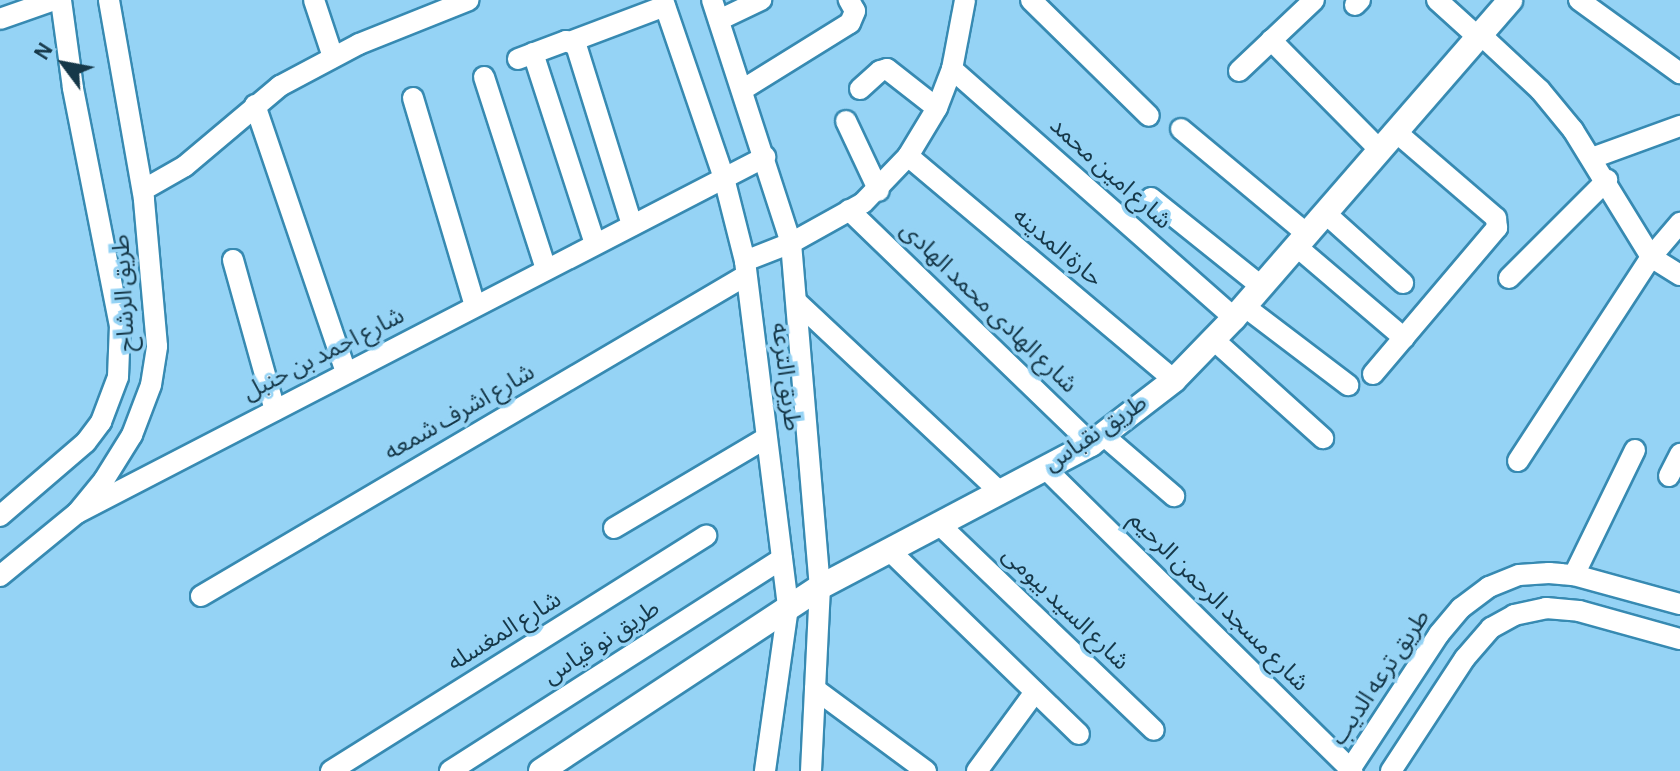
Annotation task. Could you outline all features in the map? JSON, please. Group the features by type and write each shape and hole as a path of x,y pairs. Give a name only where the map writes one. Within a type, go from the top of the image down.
{"street":[{"path":"0,19 54,0"},
{"path":"0,516 86,442 101,422 118,377 120,326 73,88 61,0"},
{"name":"طريق الرشاح","path":"0,576 77,513 125,448 151,385 156,332 143,190 109,0"},
{"path":"314,0 333,57"},
{"path":"143,190 185,166 280,86 333,57 469,0"},
{"name":"طريق الترعه","path":"712,0 791,243 820,587 813,770"},
{"path":"719,20 761,0"},
{"path":"742,90 850,23 855,11 849,0"},
{"name":"شارع اشرف شمعه","path":"201,596 745,268 879,191 908,156 937,108 952,69 965,0"},
{"path":"1031,0 1149,116"},
{"path":"1239,71 1314,0"},
{"path":"1437,0 1540,90 1607,180 1651,257 1680,275"},
{"name":"طريق نقباس","path":"541,771 820,587 1047,470 1097,440 1174,380 1239,312 1510,0"},
{"path":"1579,0 1680,73"},
{"path":"595,244 526,56 572,41 664,3"},
{"name":"طريق الترعه","path":"664,3 724,178 745,268 788,607 765,771"},
{"path":"1271,40 1388,141 1496,218 1494,232 1373,374"},
{"path":"572,41 579,50 632,225"},
{"path":"860,89 880,71 887,69 937,108"},
{"name":"شارع امين محمد","path":"952,69 1239,312 1348,385"},
{"path":"484,77 546,269"},
{"path":"413,98 475,306"},
{"path":"255,105 346,373"},
{"path":"846,121 879,191"},
{"path":"1592,158 1680,126"},
{"path":"1181,129 1404,338"},
{"name":"حارة المدينه","path":"908,156 1174,380"},
{"name":"شارع احمد بن حنبل","path":"77,513 765,157"},
{"path":"1509,278 1607,180"},
{"path":"1151,198 1261,286"},
{"name":"شارع الهادى محمد الهادى","path":"849,210 1097,440 1174,496"},
{"path":"1325,213 1403,283"},
{"path":"1518,461 1651,257 1680,223"},
{"path":"233,260 275,410"},
{"path":"798,303 1000,492"},
{"path":"1214,340 1323,438"},
{"path":"614,528 766,438"},
{"path":"1574,575 1635,450"},
{"path":"1669,476 1680,454"},
{"name":"شارع مسجد الرحمن الرحيم","path":"1047,470 1350,770"},
{"name":"شارع السيد بيومى","path":"940,525 1154,730"},
{"name":"شارع المغسله","path":"331,771 706,536"},
{"path":"890,551 1079,734"},
{"name":"طريق نو قياس","path":"450,771 782,559"},
{"name":"طريق ترعه الديب","path":"1350,770 1439,634 1461,608 1489,587 1519,575 1574,575 1679,601"},
{"path":"1391,771 1465,658 1491,628 1514,615 1546,608 1579,611 1680,639"},
{"path":"815,689 926,771"},
{"path":"977,771 1035,692"}]}
